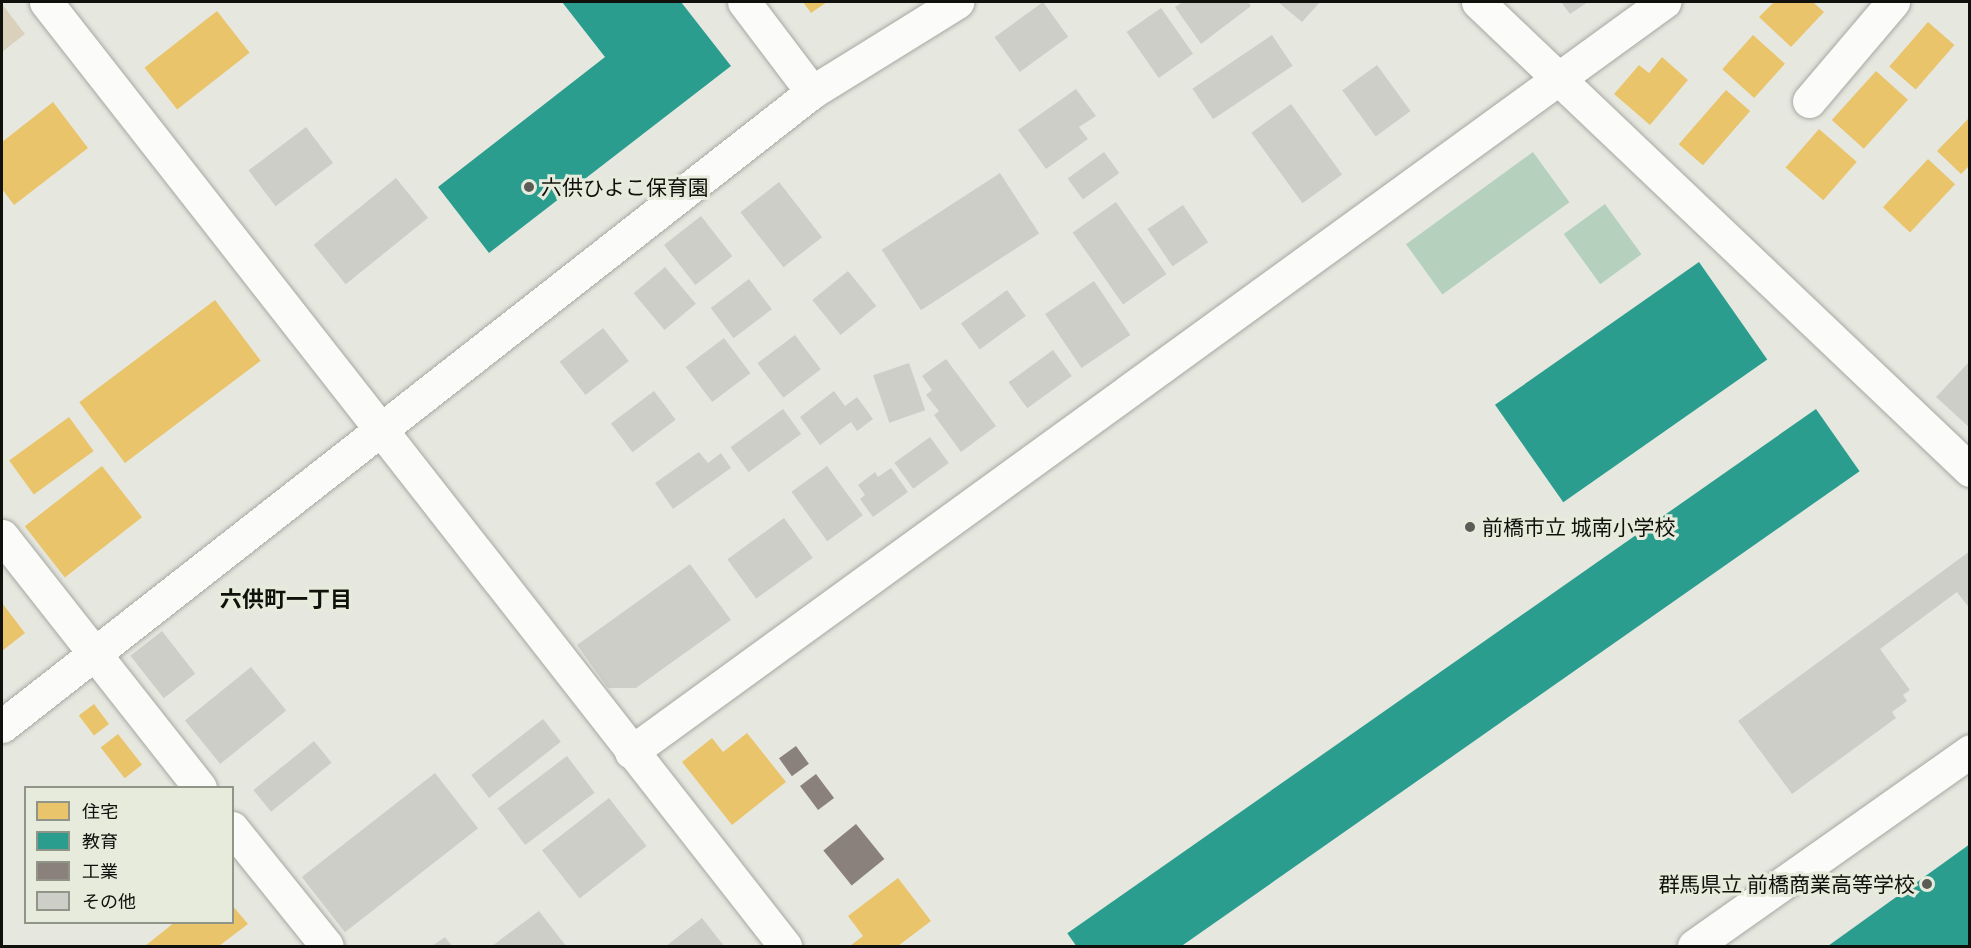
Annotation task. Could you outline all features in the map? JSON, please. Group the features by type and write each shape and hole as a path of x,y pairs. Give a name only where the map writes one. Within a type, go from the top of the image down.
{"street":[{"path":"46,2 380,432 785,946"},
{"path":"744,2 812,92"},
{"path":"2,726 812,92 957,2"},
{"path":"1478,2 1970,470"},
{"path":"631,752 1664,2"},
{"path":"1809,101 1893,2"},
{"path":"2,536 198,786"},
{"path":"1694,946 1970,751"},
{"path":"234,830 327,946"}],"shaded area":[{"path":"2,4 25,34 2,52"},
{"path":"1533,152 1569,202 1442,294 1406,244"},
{"path":"1605,204 1641,254 1600,284 1564,234"}],"building: 住宅":[{"path":"803,2 827,2 811,13"},
{"path":"1774,2 1813,2 1824,12 1791,47 1759,17"},
{"path":"217,11 250,53 177,109 145,68"},
{"path":"1928,22 1954,45 1916,89 1889,67"},
{"path":"1753,35 1785,64 1754,98 1722,69"},
{"path":"1662,57 1688,80 1650,125 1614,94 1639,65 1649,73"},
{"path":"1876,71 1908,100 1864,149 1832,120"},
{"path":"1726,90 1750,111 1703,165 1679,144"},
{"path":"53,102 88,148 14,205 2,189 2,142"},
{"path":"1970,117 1970,165 1961,174 1937,151"},
{"path":"1819,129 1857,162 1823,200 1786,167"},
{"path":"1928,159 1955,184 1910,233 1883,207"},
{"path":"215,300 261,361 125,463 79,402"},
{"path":"69,417 94,451 34,494 9,460"},
{"path":"102,466 142,517 65,578 25,526"},
{"path":"2,603 25,633 2,651"},
{"path":"94,704 109,724 94,735 79,715"},
{"path":"747,733 786,782 732,825 682,762 712,738 723,752"},
{"path":"118,734 142,765 125,778 101,748"},
{"path":"898,878 931,921 898,946 850,946 863,936 848,916"},
{"path":"234,907 248,924 219,946 145,946 172,924 234,924"}],"building: 教育":[{"path":"562,2 681,2 731,66 489,253 438,187 605,57"},
{"path":"1699,262 1767,359 1563,502 1495,405"},
{"path":"1816,409 1860,471 1182,946 1076,946 1067,933"},
{"name":"群馬県立 前橋商業高等学校","path":"1970,844 1970,946 1828,946"}],"building: 工業":[{"path":"796,746 809,764 792,776 779,758"},
{"path":"816,774 834,798 818,810 800,786"},
{"path":"856,824 884,859 852,885 823,850"}],"building: その他":[{"path":"1043,2 1068,37 1020,72 994,37"},
{"path":"1183,2 1248,2 1251,6 1201,44 1175,7"},
{"path":"1278,2 1320,2 1302,22"},
{"path":"1561,2 1588,2 1570,14"},
{"path":"1161,8 1193,54 1159,78 1127,32"},
{"path":"1272,35 1293,66 1213,119 1192,89"},
{"path":"1377,65 1411,111 1376,136 1342,90"},
{"path":"1076,89 1096,116 1079,127 1088,139 1046,169 1018,130"},
{"path":"1291,104 1342,174 1302,203 1251,133"},
{"path":"306,127 333,163 276,206 248,170"},
{"path":"1104,152 1119,173 1083,199 1068,178"},
{"path":"1000,173 1039,233 921,310 882,250"},
{"path":"396,178 428,218 346,284 314,245"},
{"path":"779,182 822,237 783,267 740,212"},
{"path":"1116,202 1166,274 1123,304 1073,232"},
{"path":"1183,205 1208,242 1173,266 1147,229"},
{"path":"701,216 732,256 695,285 664,245"},
{"path":"665,267 696,304 664,330 634,293"},
{"path":"848,271 876,306 841,335 812,300"},
{"path":"749,279 772,309 734,338 711,308"},
{"path":"1094,281 1130,335 1081,368 1045,314"},
{"path":"1007,290 1026,316 980,349 961,324"},
{"path":"603,328 629,361 586,395 560,362"},
{"path":"795,335 821,369 783,398 757,363"},
{"path":"724,338 750,373 712,402 686,367"},
{"path":"1053,350 1072,376 1027,408 1009,382"},
{"path":"946,359 996,426 961,452 934,415 939,411 926,395 932,390 922,376"},
{"path":"1970,361 1970,428 1936,397"},
{"path":"909,363 925,410 889,423 873,375"},
{"path":"654,391 676,420 633,452 611,423"},
{"path":"834,391 845,406 857,397 873,419 857,431 851,422 820,445 800,417"},
{"path":"783,409 801,434 749,472 730,447"},
{"path":"930,437 949,463 913,489 894,463"},
{"path":"699,452 708,463 721,453 731,468 673,509 655,483"},
{"path":"827,466 863,515 827,541 791,492"},
{"path":"891,468 908,492 873,517 860,499 865,495 858,485 875,472 878,477"},
{"path":"784,518 813,558 756,599 727,559"},
{"path":"1970,551 1970,609 1957,592 1880,649 1910,690 1903,695 1907,701 1892,712 1896,718 1792,794 1738,721"},
{"path":"690,564 731,620 636,688 608,688 577,645"},
{"path":"162,631 195,674 164,698 130,656"},
{"path":"251,667 286,711 220,764 185,720"},
{"path":"543,719 561,742 489,798 471,775"},
{"path":"314,741 332,763 271,812 253,790"},
{"path":"567,756 595,793 525,845 498,808"},
{"path":"435,773 478,828 345,932 302,877"},
{"path":"609,798 647,846 580,898 542,850"},
{"path":"539,911 566,946 492,946"},
{"path":"702,918 724,946 666,946"},
{"path":"445,937 452,946 432,946"}],"place":[{"name":"六供ひよこ保育園","path":"529,187"},
{"name":"前橋市立 城南小学校","path":"1470,527"},
{"name":"群馬県立 前橋商業高等学校","path":"1927,884"}],"district":[{"name":"六供町一丁目","path":"286,600"}]}
